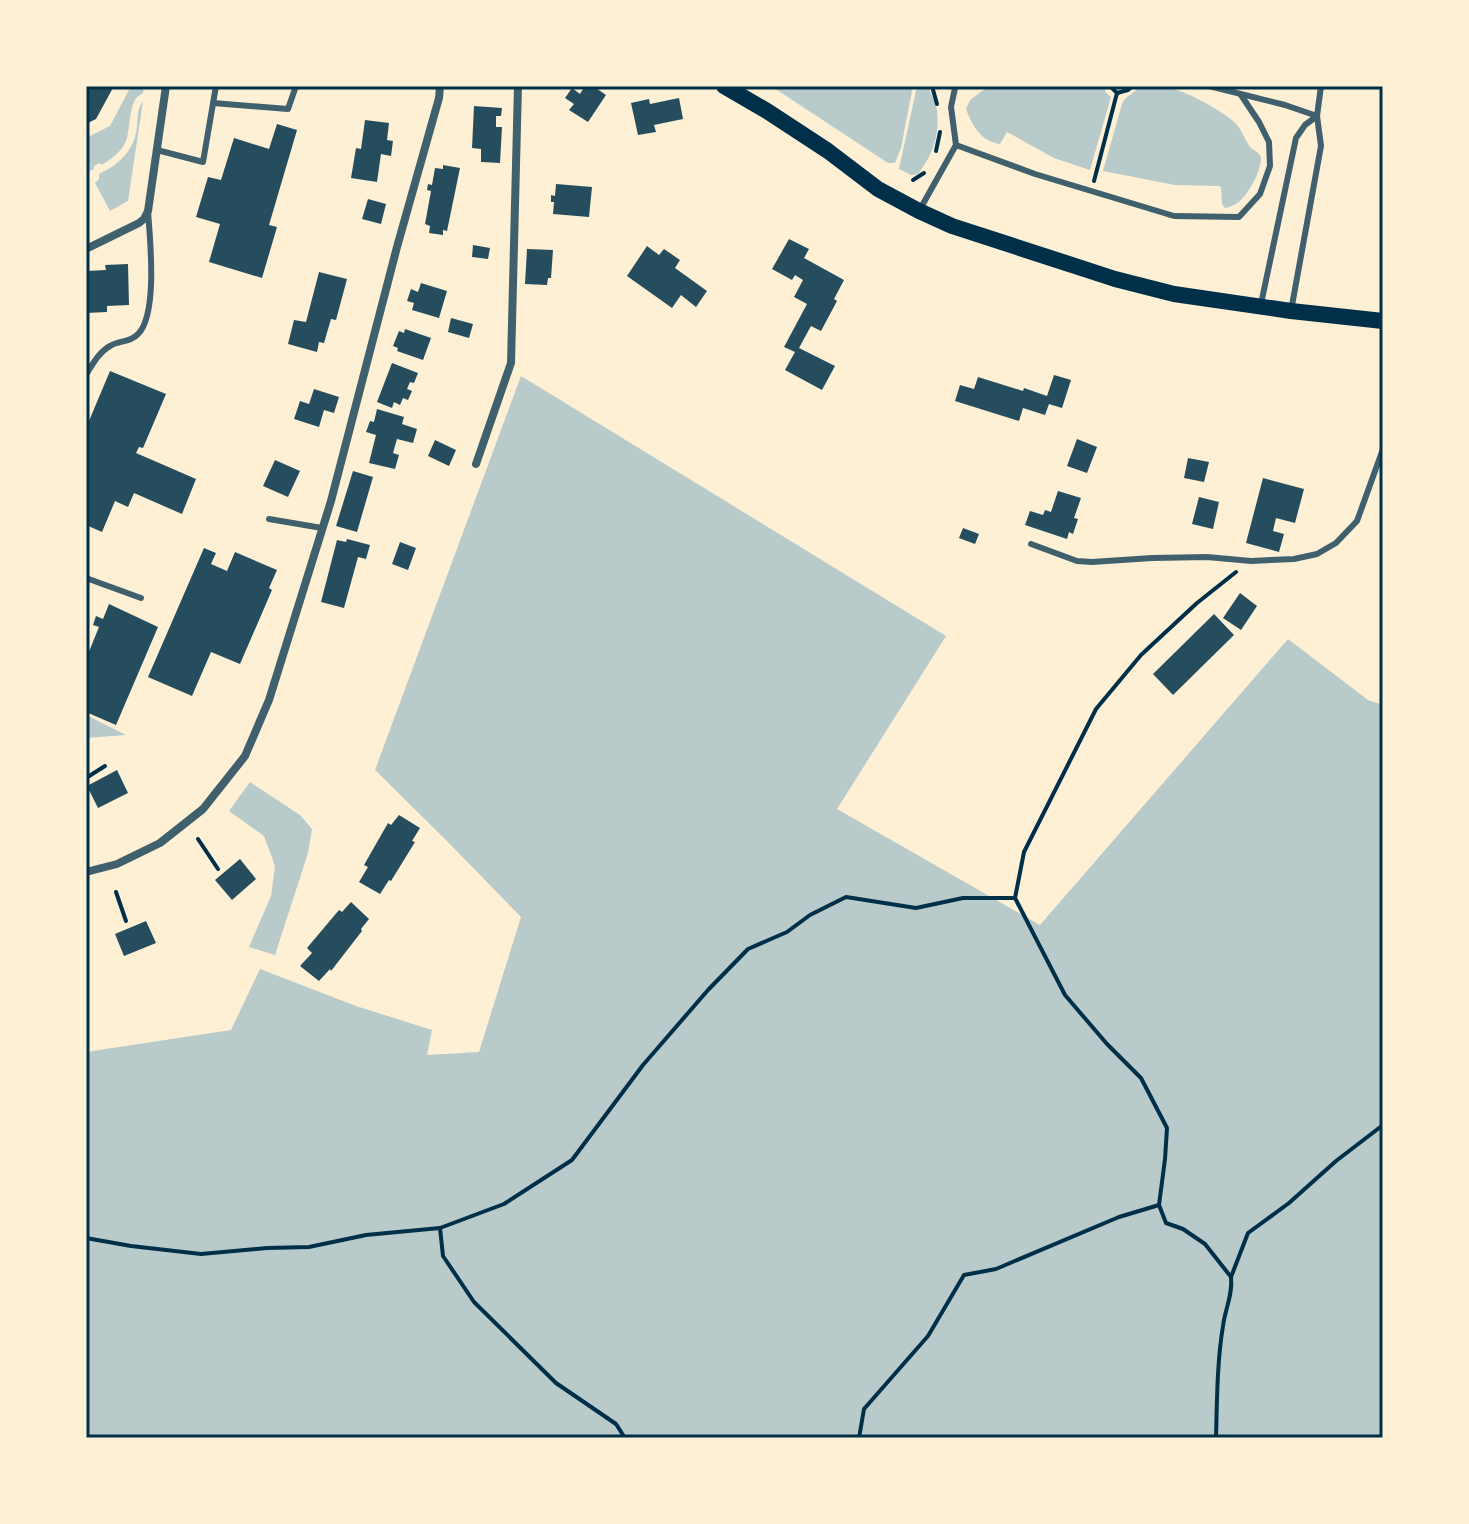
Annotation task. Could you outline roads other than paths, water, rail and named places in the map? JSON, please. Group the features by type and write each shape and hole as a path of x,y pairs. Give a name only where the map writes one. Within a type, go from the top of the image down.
{"main road":[{"path":"724,86 828,151 878,189 952,226 991,240 1174,294 1383,321"}],"street":[{"path":"86,249 139,223 148,211 166,86"},
{"path":"86,872 117,864 160,843 203,809 245,756 269,700 331,501 440,86"},
{"path":"476,464 511,363 518,86"}],"lane":[{"path":"157,150 203,162 216,86"},
{"path":"213,103 288,109 296,86"},
{"path":"1209,86 1317,116"},
{"path":"1291,311 1321,146 1317,116 1321,86"},
{"path":"919,211 956,145 951,107 955,87"},
{"path":"956,145 1035,174 1174,216 1239,217 1260,194 1270,166 1269,142 1241,95"},
{"path":"1261,307 1296,138 1305,125 1317,116"},
{"path":"86,375 110,345 132,339 141,332 150,293 148,211"},
{"path":"1031,544 1077,561 1193,557 1251,561 1294,559 1317,554 1336,543 1357,521 1383,449"},
{"path":"269,519 322,528"},
{"path":"86,578 141,598"}]}
